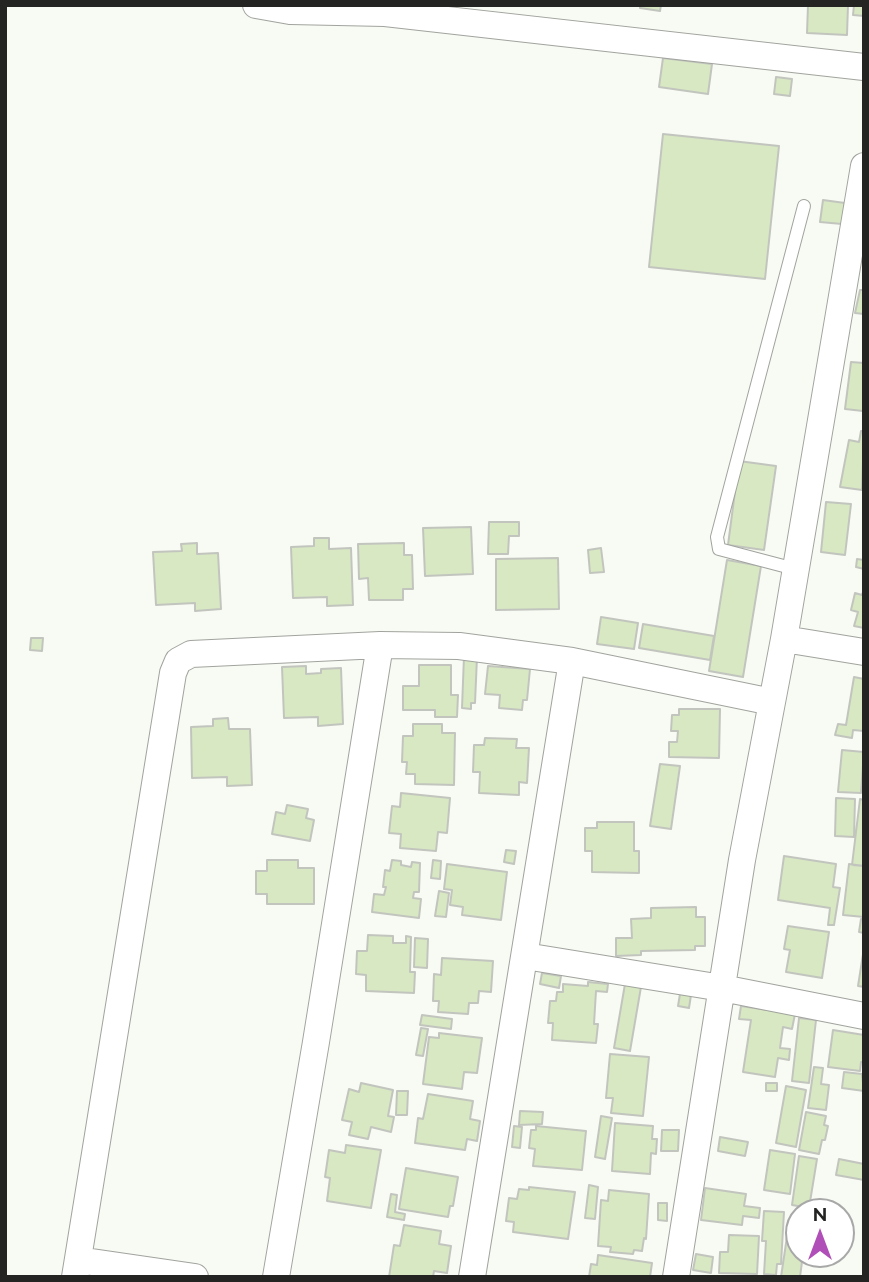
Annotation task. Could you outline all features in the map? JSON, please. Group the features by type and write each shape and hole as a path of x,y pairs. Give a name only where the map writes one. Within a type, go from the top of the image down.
{"street":[{"path":"256,5 290,11 385,9 864,67"},
{"path":"676,1277 742,860 784,639 864,166"},
{"path":"784,639 864,652"},
{"path":"195,1277 76,1269 173,673 178,661 191,654 380,645 459,646 572,661 772,702"},
{"path":"276,1277 317,1042 380,645"},
{"path":"472,1277 572,661"},
{"path":"525,956 722,988 864,1016"}],"lane":[{"path":"795,569 719,549 716,537 804,205"}],"building":[{"path":"640,5 661,5 660,11 640,8"},
{"path":"808,5 848,5 847,35 807,33"},
{"path":"854,5 864,5 864,16 853,15"},
{"path":"663,58 712,64 708,94 659,87"},
{"path":"776,77 792,79 790,96 774,94"},
{"path":"663,134 779,146 765,279 649,267"},
{"path":"823,200 845,203 842,224 820,222"},
{"path":"860,290 864,290 864,314 855,313"},
{"path":"851,362 864,363 863,411 845,409"},
{"path":"861,431 864,431 862,490 840,487 849,440 859,442"},
{"path":"739,461 776,466 764,550 728,545"},
{"path":"826,502 851,504 845,555 821,552"},
{"path":"489,522 519,522 519,536 509,536 508,554 488,554"},
{"path":"471,527 473,574 425,576 423,528"},
{"path":"314,538 329,538 329,549 351,548 353,605 327,606 327,597 293,598 291,547 314,546"},
{"path":"197,543 197,554 218,553 221,609 195,611 195,603 156,605 153,552 182,551 181,544"},
{"path":"404,543 404,555 412,555 413,589 403,589 403,600 369,600 368,578 359,579 358,544"},
{"path":"601,548 604,572 590,573 588,550"},
{"path":"558,558 559,609 496,610 496,559"},
{"path":"857,559 864,560 864,569 856,567"},
{"path":"727,560 761,566 743,677 709,671"},
{"path":"864,589 864,628 854,626 858,612 851,610 855,593 862,595"},
{"path":"601,617 638,623 634,649 597,644"},
{"path":"643,624 714,636 710,660 639,648"},
{"path":"31,638 43,638 42,651 30,650"},
{"path":"464,656 477,657 475,703 471,703 471,709 462,708"},
{"path":"419,665 451,665 451,695 458,695 457,717 435,717 435,710 403,710 403,686 419,686"},
{"path":"306,666 306,674 321,673 321,669 341,668 343,724 318,726 318,717 284,718 282,667"},
{"path":"488,666 530,669 527,700 523,700 522,710 499,708 500,695 485,694"},
{"path":"854,677 864,679 864,731 853,730 852,738 835,735 838,724 846,725"},
{"path":"679,709 720,709 719,758 669,757 669,742 677,742 678,731 671,731 672,715 679,715"},
{"path":"228,718 229,729 250,729 252,785 227,786 227,777 192,778 191,727 213,726 213,719"},
{"path":"413,724 442,724 442,733 455,733 454,785 415,784 415,774 406,774 407,762 402,762 403,736 413,736"},
{"path":"485,738 517,739 516,748 529,748 527,783 519,782 519,795 479,793 480,772 473,772 474,745 484,745"},
{"path":"842,750 864,752 861,793 838,792"},
{"path":"660,764 680,766 671,829 650,826"},
{"path":"401,793 450,798 447,833 438,832 436,851 400,848 401,834 389,833 392,806 400,807"},
{"path":"836,798 855,799 854,837 835,836"},
{"path":"860,799 864,800 864,866 852,865"},
{"path":"287,805 308,809 306,818 314,820 310,841 272,834 276,812 285,814"},
{"path":"597,822 634,822 634,851 639,851 639,873 592,872 592,851 585,851 585,828 597,828"},
{"path":"506,850 516,851 514,864 504,862"},
{"path":"784,856 836,864 833,887 840,888 834,925 828,925 830,908 778,900"},
{"path":"267,860 298,860 298,868 314,868 314,904 267,904 267,894 256,894 256,871 267,871"},
{"path":"392,860 401,861 401,865 411,867 412,862 420,863 419,892 414,892 413,898 421,899 419,918 372,912 374,894 384,895 385,870 390,871"},
{"path":"433,860 441,861 440,879 431,878"},
{"path":"447,864 507,872 501,920 462,915 463,907 450,905 452,890 444,889"},
{"path":"849,864 864,866 864,917 843,915"},
{"path":"439,891 449,893 446,917 435,916"},
{"path":"696,907 696,917 705,917 705,946 695,946 695,950 641,951 641,955 616,956 616,938 632,938 631,919 651,918 651,908"},
{"path":"861,919 864,919 864,933 859,932"},
{"path":"788,926 829,932 822,978 786,972 790,950 784,949"},
{"path":"368,935 393,936 393,943 406,943 406,936 411,937 410,972 415,972 414,993 366,991 366,975 356,974 357,951 367,951"},
{"path":"415,938 428,939 427,968 414,967"},
{"path":"864,948 864,987 858,986"},
{"path":"442,958 493,961 491,992 479,991 478,1003 469,1003 468,1014 438,1012 439,1001 433,1001 434,974 441,975"},
{"path":"542,973 561,976 559,988 540,984"},
{"path":"588,982 608,984 607,992 596,991 596,1043 552,1040 553,1023 548,1023 550,1001 556,1001 557,992 563,992 563,984 588,986"},
{"path":"625,984 641,987 630,1051 614,1048"},
{"path":"680,994 691,995 689,1008 678,1006"},
{"path":"741,1006 795,1014 792,1029 783,1027 780,1048 790,1049 789,1060 778,1058 775,1077 743,1072 751,1020 739,1019"},
{"path":"422,1015 452,1019 451,1029 420,1025"},
{"path":"799,1018 816,1020 809,1083 792,1081"},
{"path":"421,1028 428,1029 423,1056 416,1055"},
{"path":"833,1030 864,1035 864,1062 861,1062 860,1071 828,1067"},
{"path":"439,1033 482,1038 477,1073 464,1072 462,1089 423,1084 429,1037 439,1038"},
{"path":"610,1054 649,1057 643,1116 611,1113 613,1098 606,1098"},
{"path":"814,1067 823,1068 821,1084 829,1085 826,1110 808,1108"},
{"path":"844,1072 862,1074 864,1091 842,1088"},
{"path":"361,1083 393,1090 388,1116 394,1117 391,1132 371,1127 368,1139 349,1135 352,1122 342,1120 349,1089 359,1092"},
{"path":"766,1083 777,1083 777,1091 766,1091"},
{"path":"786,1086 806,1090 796,1147 776,1143"},
{"path":"397,1091 408,1091 407,1115 396,1115"},
{"path":"428,1094 473,1101 470,1119 480,1121 477,1141 467,1139 465,1150 415,1143 418,1118 423,1119"},
{"path":"520,1111 543,1112 542,1124 519,1125"},
{"path":"806,1112 826,1116 824,1125 828,1126 819,1154 799,1150"},
{"path":"601,1116 612,1118 605,1159 595,1157"},
{"path":"615,1123 653,1126 652,1139 657,1139 656,1154 651,1153 650,1174 612,1171"},
{"path":"514,1126 522,1127 520,1148 512,1147"},
{"path":"536,1126 586,1131 582,1170 533,1166 535,1149 529,1148 531,1130 536,1130"},
{"path":"662,1130 679,1130 678,1151 661,1151"},
{"path":"720,1137 748,1142 745,1156 718,1151"},
{"path":"346,1145 381,1150 371,1208 327,1201 330,1178 325,1177 329,1150 345,1153"},
{"path":"770,1150 795,1154 790,1194 764,1190"},
{"path":"799,1156 817,1159 811,1198 793,1198"},
{"path":"839,1159 864,1164 864,1180 836,1175"},
{"path":"406,1168 458,1177 453,1206 450,1206 448,1217 399,1209"},
{"path":"589,1185 598,1187 595,1219 585,1218"},
{"path":"529,1187 575,1192 568,1239 513,1232 514,1222 506,1221 509,1198 517,1199 519,1189 529,1190"},
{"path":"705,1188 746,1194 744,1206 760,1208 759,1218 743,1216 742,1225 701,1220"},
{"path":"609,1190 649,1194 646,1239 644,1238 642,1251 634,1250 633,1254 610,1252 611,1247 598,1246 601,1200 608,1201"},
{"path":"391,1194 397,1195 395,1212 405,1214 404,1220 387,1217"},
{"path":"658,1203 667,1203 667,1221 658,1220"},
{"path":"764,1211 784,1212 781,1264 777,1264 776,1275 764,1274"},
{"path":"404,1225 441,1231 439,1244 451,1246 447,1273 434,1271 433,1277 389,1277 394,1245 400,1246"},
{"path":"729,1235 759,1236 757,1274 719,1273 720,1252 728,1252"},
{"path":"785,1250 785,1268 801,1268 800,1277 781,1277"},
{"path":"696,1254 713,1257 711,1273 693,1270"},
{"path":"598,1255 652,1263 650,1277 589,1277 591,1264 597,1265"}]}
